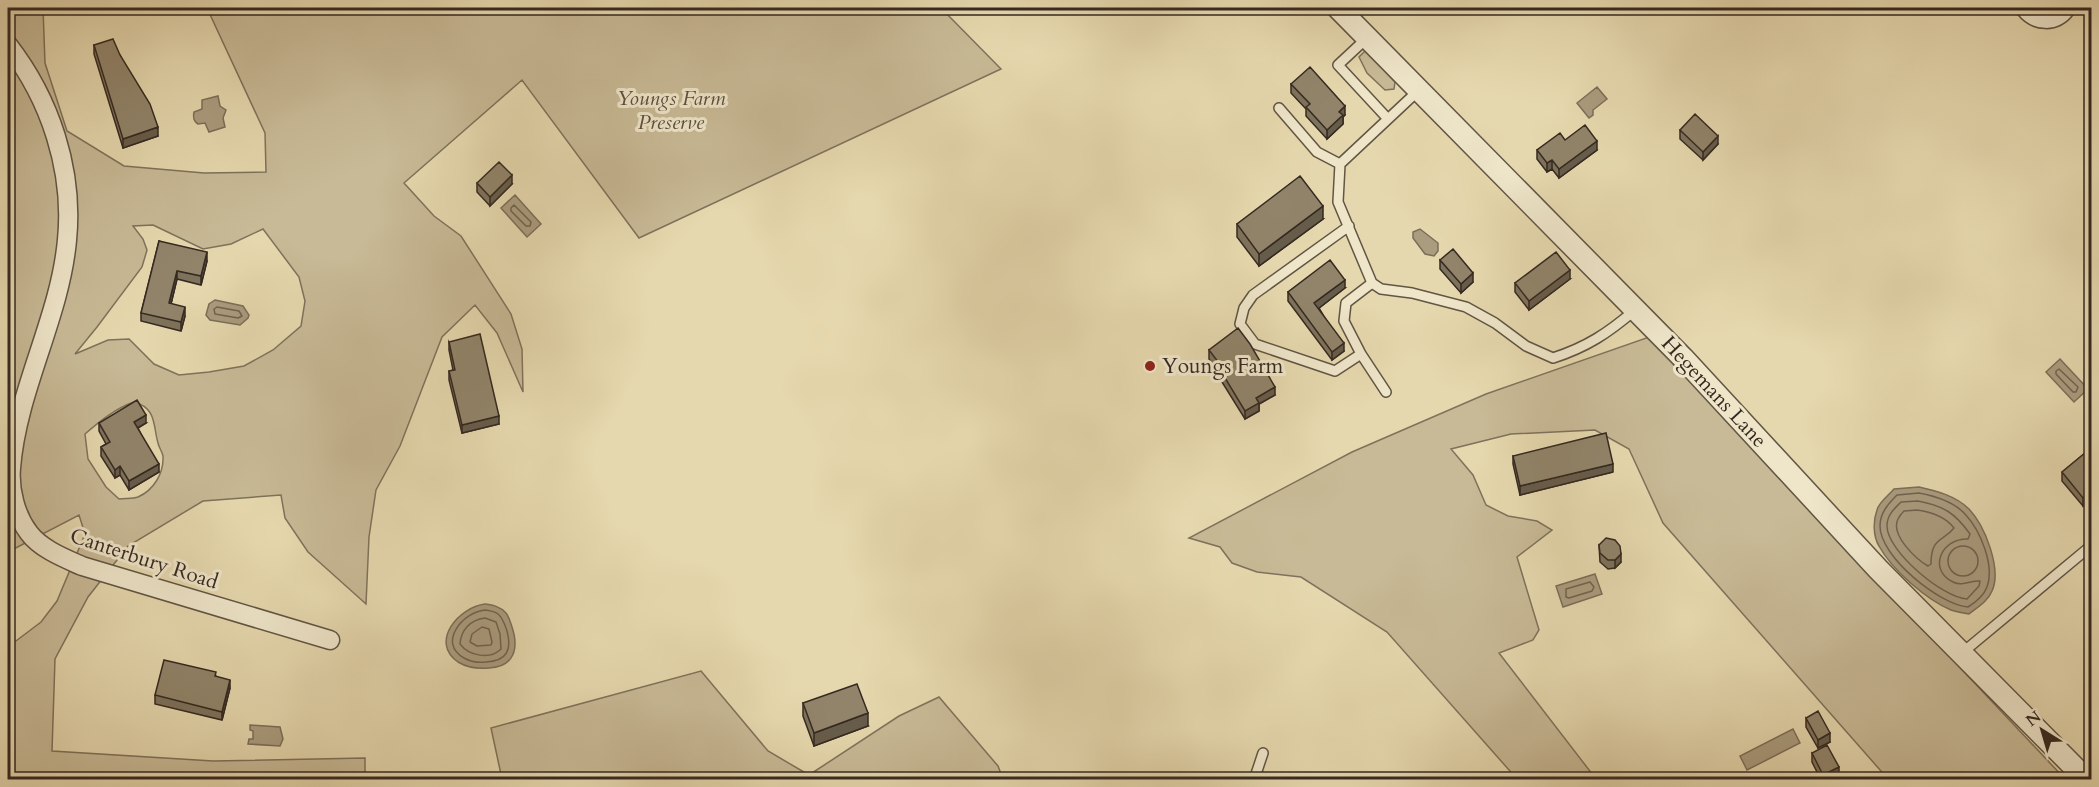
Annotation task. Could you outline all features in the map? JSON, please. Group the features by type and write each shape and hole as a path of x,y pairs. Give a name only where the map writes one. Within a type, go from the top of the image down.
{"street":[{"name":"Hegemans Lane","path":"1338,8 1683,358 1878,569 2087,780"},
{"path":"2025,8 2035,17 2043,19 2058,16 2066,8"},
{"name":"Canterbury Road","path":"8,45 24,66 50,117 64,166 68,220 60,284 25,400 10,470 14,503 19,518 30,535 59,556 82,566 330,640"}],"lane":[{"path":"1367,38 1338,65 1388,119"},
{"path":"1419,90 1340,164 1338,202 1372,283 1382,289 1421,295 1466,307 1496,323 1526,346 1553,358 1579,350 1612,330 1635,310"},
{"path":"1279,108 1317,152 1340,164"},
{"path":"1349,226 1253,295 1244,308 1240,324 1255,344 1335,371 1361,354"},
{"path":"1372,283 1346,303 1344,321 1361,354 1386,392"},
{"path":"1962,653 2091,545"},
{"path":"1254,780 1263,753"}],"green space":[{"name":"Youngs Farm Preserve","path":"8,8 43,8 45,63 67,131 124,166 204,173 266,172 265,133 207,8 941,8 1001,69 639,238 522,80 404,183 434,216 461,236 511,314 522,349 523,392 497,333 475,305 442,337 400,446 376,490 369,537 366,604 308,552 285,518 281,495 203,501 128,546 88,597 55,659 52,751 213,761 365,758 365,779 8,779 8,647 41,622 57,601 85,534 79,515 8,552 10,366 8,361","holes":["153,225 203,249 231,244 263,229 299,277 305,301 301,326 273,350 244,366 209,372 179,375 154,364 129,339 108,340 75,354 142,267 147,250 143,239 133,226","134,402 147,409 153,418 158,445 163,456 162,469 157,480 144,494 136,498 119,499 106,487 88,459 85,434 115,411"]},
{"path":"1365,51 1395,82 1394,89 1385,90 1367,73 1359,57"},
{"path":"1649,337 2065,779 1888,779 1663,523 1629,449 1595,430 1511,434 1451,449 1473,475 1486,505 1508,516 1537,521 1552,530 1517,557 1539,630 1533,640 1499,653 1596,779 1517,779 1387,632 1301,577 1257,572 1232,563 1220,547 1189,538 1352,452 1486,394"},
{"path":"701,671 768,751 809,775 899,716 939,697 998,766 1003,779 502,779 491,728"}],"water":[{"path":"1597,87 1607,99 1593,110 1593,115 1589,118 1577,103"},
{"path":"218,96 220,106 226,110 223,118 225,127 209,132 205,123 195,122 194,112 202,109 202,100"},
{"path":"515,195 541,224 527,237 501,208"},
{"path":"1420,229 1438,243 1438,251 1434,256 1425,254 1413,238 1413,232"},
{"path":"215,300 243,306 249,315 248,318 240,325 210,320 206,315 209,304"},
{"path":"2060,359 2088,389 2074,402 2046,372"},
{"path":"1919,487 1933,490 1964,504 1981,526 1986,537 1993,560 1995,582 1988,598 1969,614 1951,610 1921,592 1892,565 1877,542 1874,524 1880,504 1894,489"},
{"path":"1595,574 1602,594 1563,607 1556,586"},
{"path":"485,604 499,607 507,615 514,634 515,648 511,658 502,665 469,667 458,662 450,654 446,645 447,636 457,618"},
{"path":"250,725 280,727 283,739 280,746 248,744 249,739 253,739"},
{"path":"1793,729 1800,743 1747,770 1740,756"}],"building":[{"path":"113,39 120,55 150,104 158,127 123,139 94,45"},
{"path":"1310,67 1345,106 1339,112 1343,115 1327,130 1306,107 1310,104 1291,84"},
{"path":"1695,114 1718,136 1703,152 1680,130"},
{"path":"1585,125 1597,141 1559,169 1552,160 1547,163 1537,150 1560,133 1565,140"},
{"path":"499,162 512,175 490,197 477,183"},
{"path":"1300,176 1323,206 1259,254 1237,224"},
{"path":"159,241 207,252 201,276 177,271 169,303 185,307 181,322 141,313"},
{"path":"1453,249 1473,273 1461,284 1440,260"},
{"path":"1556,252 1570,270 1529,301 1515,283"},
{"path":"1330,260 1345,280 1314,303 1344,343 1332,352 1288,292"},
{"path":"1238,328 1275,387 1256,398 1259,403 1245,411 1222,373 1225,371 1209,350"},
{"path":"480,334 499,416 462,425 449,371 455,370 449,342"},
{"path":"137,400 146,415 134,422 159,464 129,481 120,466 115,470 101,447 110,442 99,423"},
{"path":"1606,433 1613,464 1520,486 1513,456"},
{"path":"2091,448 2091,491 2083,498 2062,472"},
{"path":"1606,538 1615,540 1620,546 1621,554 1615,560 1608,560 1600,553 1599,545"},
{"path":"164,660 216,672 215,676 230,680 222,712 155,695"},
{"path":"857,684 868,713 814,733 803,703"},
{"path":"1818,711 1830,733 1818,740 1806,718"},
{"path":"1827,745 1839,767 1823,775 1812,753"},
{"path":"1183,776 1194,780 1182,780"}],"place":[{"name":"Youngs Farm","path":"1150,366"}]}
